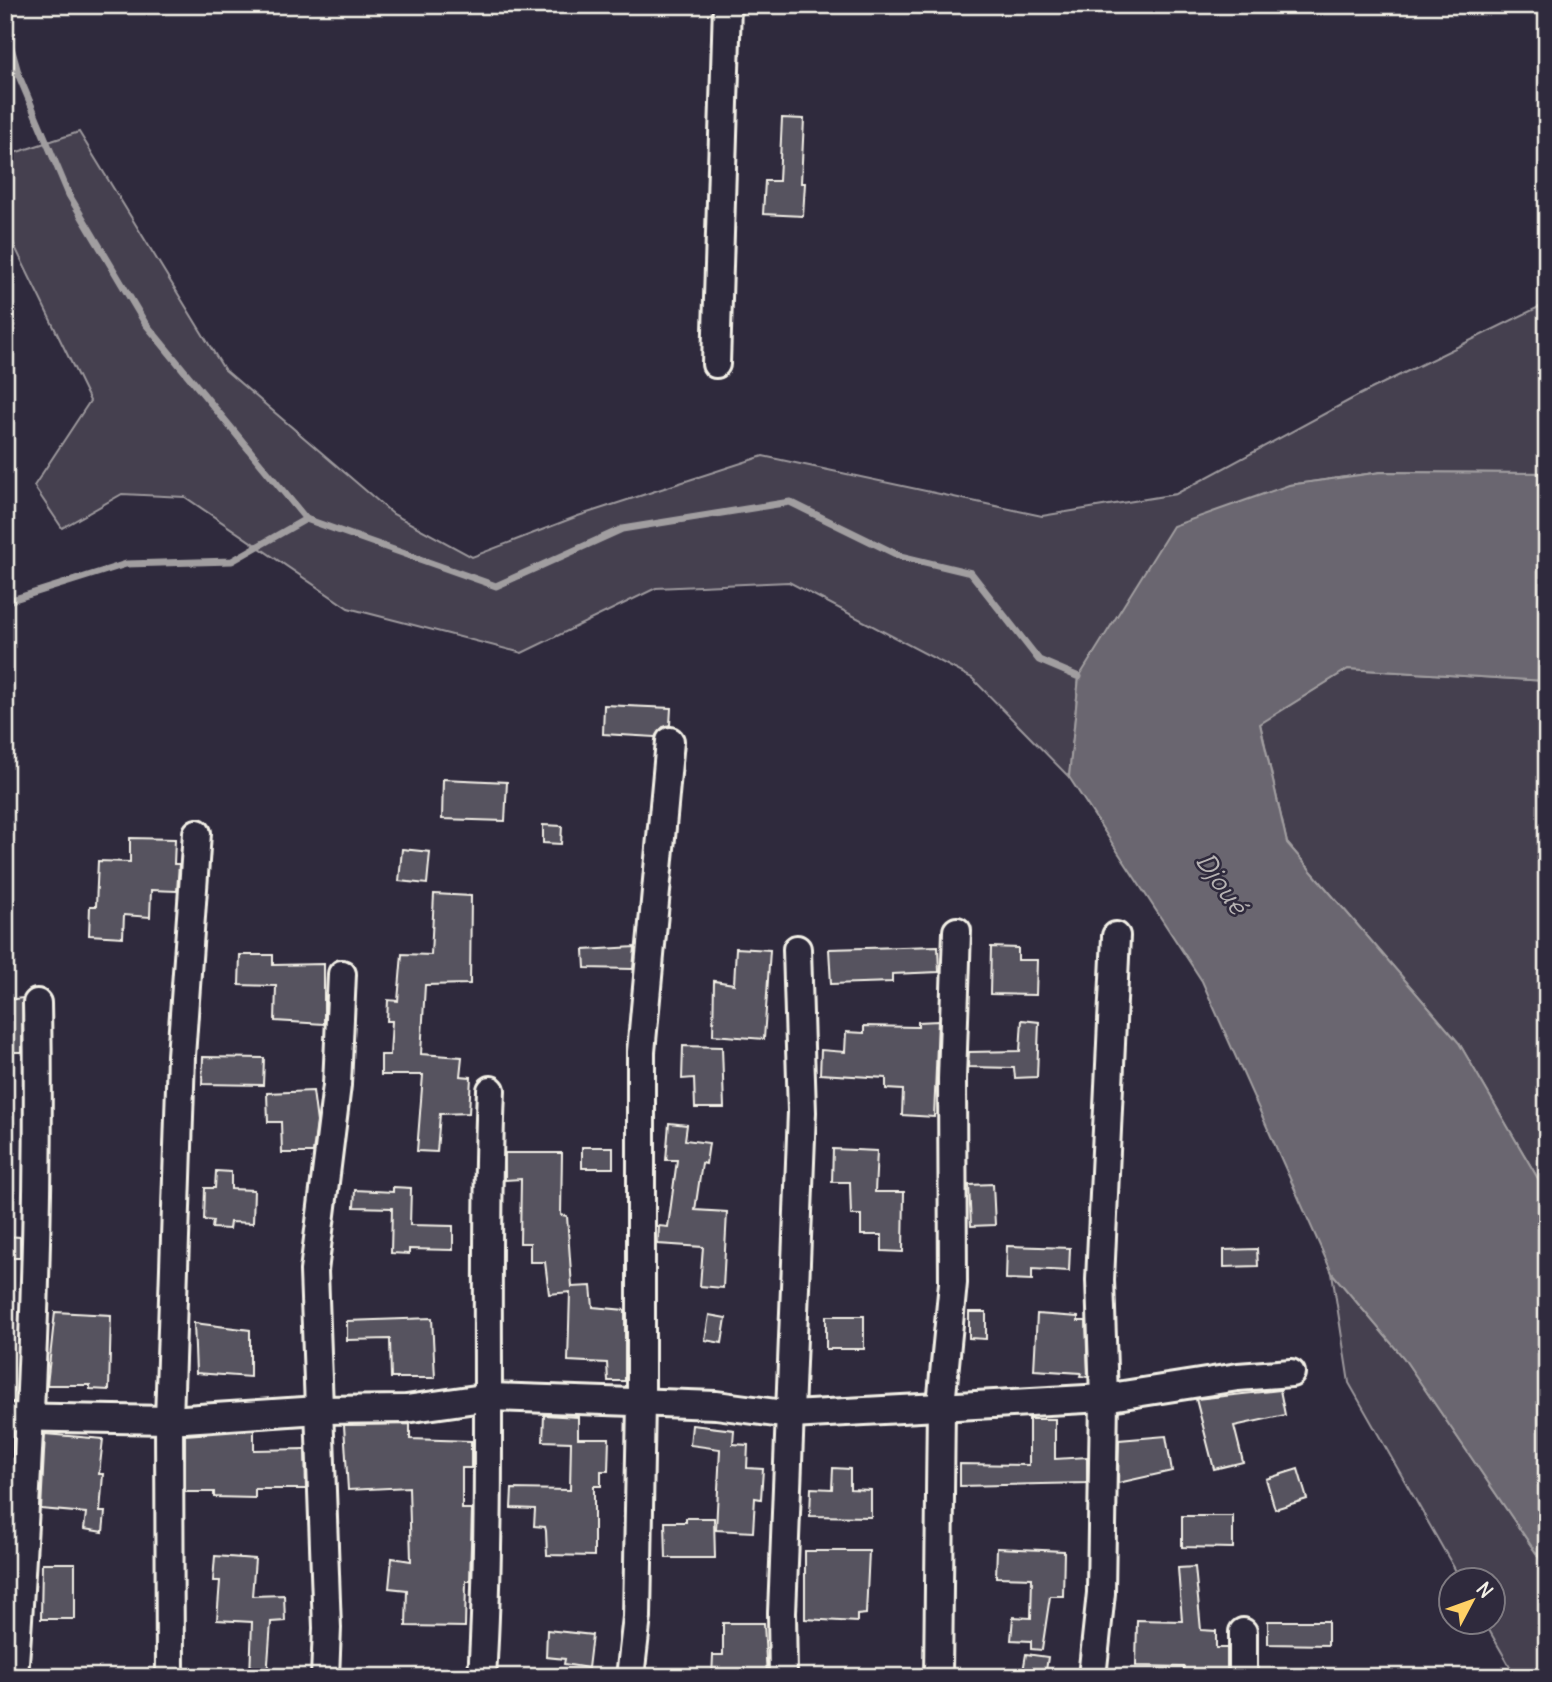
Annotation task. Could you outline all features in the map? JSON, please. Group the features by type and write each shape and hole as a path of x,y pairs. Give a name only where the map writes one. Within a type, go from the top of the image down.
{"street":[{"path":"716,364 727,5"},
{"path":"630,1677 637,1617 641,1402 641,1052 670,741"},
{"path":"170,1677 169,1420 181,1056 197,832"},
{"path":"938,1677 941,1405 953,1283 952,1079 957,931"},
{"path":"1092,1677 1101,1593 1104,1398 1100,1280 1116,936"},
{"path":"783,1677 782,1613 802,1112 797,949"},
{"path":"325,1677 327,1628 314,1271 337,1085 342,974"},
{"path":"14,1677 18,1417 39,1109 37,1003"},
{"path":"482,1677 490,1397 487,1178 491,1090"},
{"path":"18,1417 169,1420 319,1410 406,1409 490,1397 716,1405 791,1415 1104,1398 1238,1377 1291,1373"},
{"path":"1243,1632 1243,1677"}],"shaded area":[{"path":"79,132 224,369 393,514 472,557 578,516 763,456 1042,516 1176,494 1361,394 1547,303 1547,473 1381,472 1289,485 1079,677 1069,777 972,678 789,582 656,588 522,653 348,608 185,497 122,494 62,528 34,486 90,401 14,245 5,215 5,156"},
{"path":"1348,669 1547,681 1547,1194 1459,1043 1287,843 1260,723"},
{"path":"1332,1273 1403,1357 1547,1569 1547,1677 1516,1677 1492,1636 1506,1636 1506,1566 1453,1566 1349,1383"}],"water":[{"name":"Djoué","path":"1381,472 1547,473 1547,681 1348,669 1260,724 1287,843 1459,1043 1547,1194 1547,1569 1403,1357 1332,1273 1202,981 1069,777 1079,677 1173,526 1289,485"}],"building":[{"path":"782,118 804,119 801,183 805,183 803,216 763,214 765,181 779,181"},
{"path":"604,705 671,708 670,725 663,727 655,737 603,734"},
{"path":"443,779 507,782 505,821 442,819"},
{"path":"543,825 562,826 561,844 543,843"},
{"path":"130,838 175,839 174,864 179,864 177,891 151,890 150,917 124,915 123,937 89,935 90,906 96,906 98,861 130,862"},
{"path":"402,849 430,852 427,884 399,881"},
{"path":"434,894 471,896 470,984 425,985 421,1054 462,1057 460,1076 471,1077 469,1113 440,1114 437,1152 417,1151 423,1075 381,1075 381,1055 390,1055 392,1021 387,1021 388,1000 398,1001 402,954 431,955"},
{"path":"938,946 939,972 892,974 892,982 831,984 829,949"},
{"path":"635,947 633,969 585,968 584,950"},
{"path":"991,947 1018,948 1018,960 1037,960 1036,995 990,994"},
{"path":"736,948 770,950 764,1039 713,1035 714,981 734,984"},
{"path":"240,955 273,955 273,965 324,964 324,1024 275,1021 276,986 239,985"},
{"path":"23,998 22,1052 5,1052 5,1000"},
{"path":"1022,1020 1039,1022 1037,1077 1015,1078 1014,1068 968,1067 969,1052 1020,1051"},
{"path":"938,1021 934,1117 902,1115 903,1090 886,1089 886,1078 820,1074 821,1050 845,1052 846,1032 864,1033 864,1026 918,1027 918,1022"},
{"path":"683,1046 722,1047 724,1108 695,1108 694,1078 682,1079"},
{"path":"203,1057 264,1058 263,1085 202,1084"},
{"path":"313,1091 317,1122 313,1153 282,1153 281,1122 268,1122 267,1093"},
{"path":"669,1123 687,1125 685,1140 709,1143 706,1164 702,1163 695,1210 727,1212 723,1288 700,1286 703,1247 658,1244 659,1226 668,1227 677,1160 666,1160"},
{"path":"582,1147 613,1147 613,1168 582,1168"},
{"path":"833,1149 877,1151 875,1192 904,1192 903,1252 882,1251 882,1235 861,1235 861,1215 851,1215 850,1182 832,1182"},
{"path":"505,1153 562,1153 561,1215 567,1216 572,1287 591,1286 593,1307 625,1310 625,1381 608,1381 607,1363 568,1361 570,1292 549,1294 545,1262 530,1262 530,1243 520,1243 521,1179 505,1180"},
{"path":"216,1171 231,1172 231,1189 254,1190 253,1223 230,1222 229,1229 212,1228 213,1221 204,1220 205,1188 215,1188"},
{"path":"993,1184 995,1225 971,1226 969,1185"},
{"path":"393,1187 411,1188 410,1225 453,1226 453,1250 409,1249 409,1254 391,1253 392,1208 354,1207 355,1190 393,1192"},
{"path":"5,1236 20,1237 20,1258 5,1258"},
{"path":"1007,1246 1070,1248 1069,1271 1032,1269 1032,1280 1006,1279"},
{"path":"1257,1249 1258,1266 1224,1267 1224,1250"},
{"path":"55,1312 111,1315 109,1390 90,1389 90,1385 47,1385"},
{"path":"969,1312 986,1312 986,1339 969,1338"},
{"path":"1037,1314 1078,1317 1078,1321 1086,1321 1088,1377 1080,1376 1081,1373 1034,1370"},
{"path":"709,1315 726,1318 722,1343 705,1340"},
{"path":"826,1316 864,1316 864,1349 826,1349"},
{"path":"432,1318 435,1378 391,1378 390,1339 347,1340 347,1321"},
{"path":"194,1323 250,1330 250,1377 196,1373"},
{"path":"1280,1390 1285,1415 1234,1426 1243,1462 1214,1469 1196,1399"},
{"path":"544,1415 578,1417 578,1438 609,1438 608,1471 601,1471 601,1486 594,1486 594,1556 547,1555 545,1527 534,1526 535,1509 511,1508 512,1489 570,1490 571,1442 543,1441"},
{"path":"1029,1419 1055,1419 1055,1459 1087,1457 1087,1483 960,1486 960,1464 1029,1465"},
{"path":"410,1424 410,1439 471,1441 471,1468 462,1468 462,1509 472,1509 470,1581 466,1581 465,1627 406,1626 407,1590 389,1588 392,1558 411,1561 409,1487 348,1490 344,1425"},
{"path":"692,1425 734,1430 733,1444 748,1445 747,1468 763,1469 761,1499 755,1498 753,1532 716,1530 720,1449 690,1445"},
{"path":"254,1430 254,1450 305,1449 306,1489 255,1489 255,1498 214,1497 214,1492 185,1492 185,1435"},
{"path":"5,1433 13,1433 9,1506 5,1505"},
{"path":"45,1434 103,1439 99,1474 103,1474 100,1512 105,1512 103,1532 84,1529 86,1513 41,1509"},
{"path":"1166,1436 1172,1471 1118,1483 1119,1440"},
{"path":"833,1468 850,1469 850,1489 871,1490 871,1517 810,1516 811,1488 832,1489"},
{"path":"1298,1469 1307,1499 1275,1509 1266,1479"},
{"path":"1182,1516 1233,1516 1233,1548 1182,1547"},
{"path":"686,1518 714,1518 715,1558 666,1558 665,1522 686,1522"},
{"path":"997,1548 1064,1551 1063,1596 1050,1596 1042,1650 1031,1649 1031,1641 1011,1640 1013,1617 1031,1618 1032,1578 996,1577"},
{"path":"805,1551 869,1551 866,1614 857,1615 857,1622 805,1619"},
{"path":"215,1556 255,1559 252,1596 284,1595 285,1621 271,1622 267,1677 250,1677 252,1622 217,1620 220,1581 213,1581"},
{"path":"42,1563 75,1563 75,1619 41,1619"},
{"path":"1195,1567 1201,1630 1216,1631 1216,1648 1227,1648 1227,1674 1184,1676 1184,1667 1136,1666 1137,1620 1182,1621 1178,1568"},
{"path":"1268,1621 1328,1621 1328,1645 1268,1644"},
{"path":"723,1623 764,1623 767,1677 712,1677 713,1655 723,1655"},
{"path":"547,1630 592,1635 588,1668 564,1664 565,1659 546,1657"},
{"path":"1026,1654 1048,1657 1045,1677 1022,1677"}],"waterway":[{"path":"5,26 19,76 69,195 145,323 306,519 496,586 622,529 790,502 900,556 971,573 1039,660 1079,677"},
{"path":"5,602 126,564 232,561 306,519"}]}
